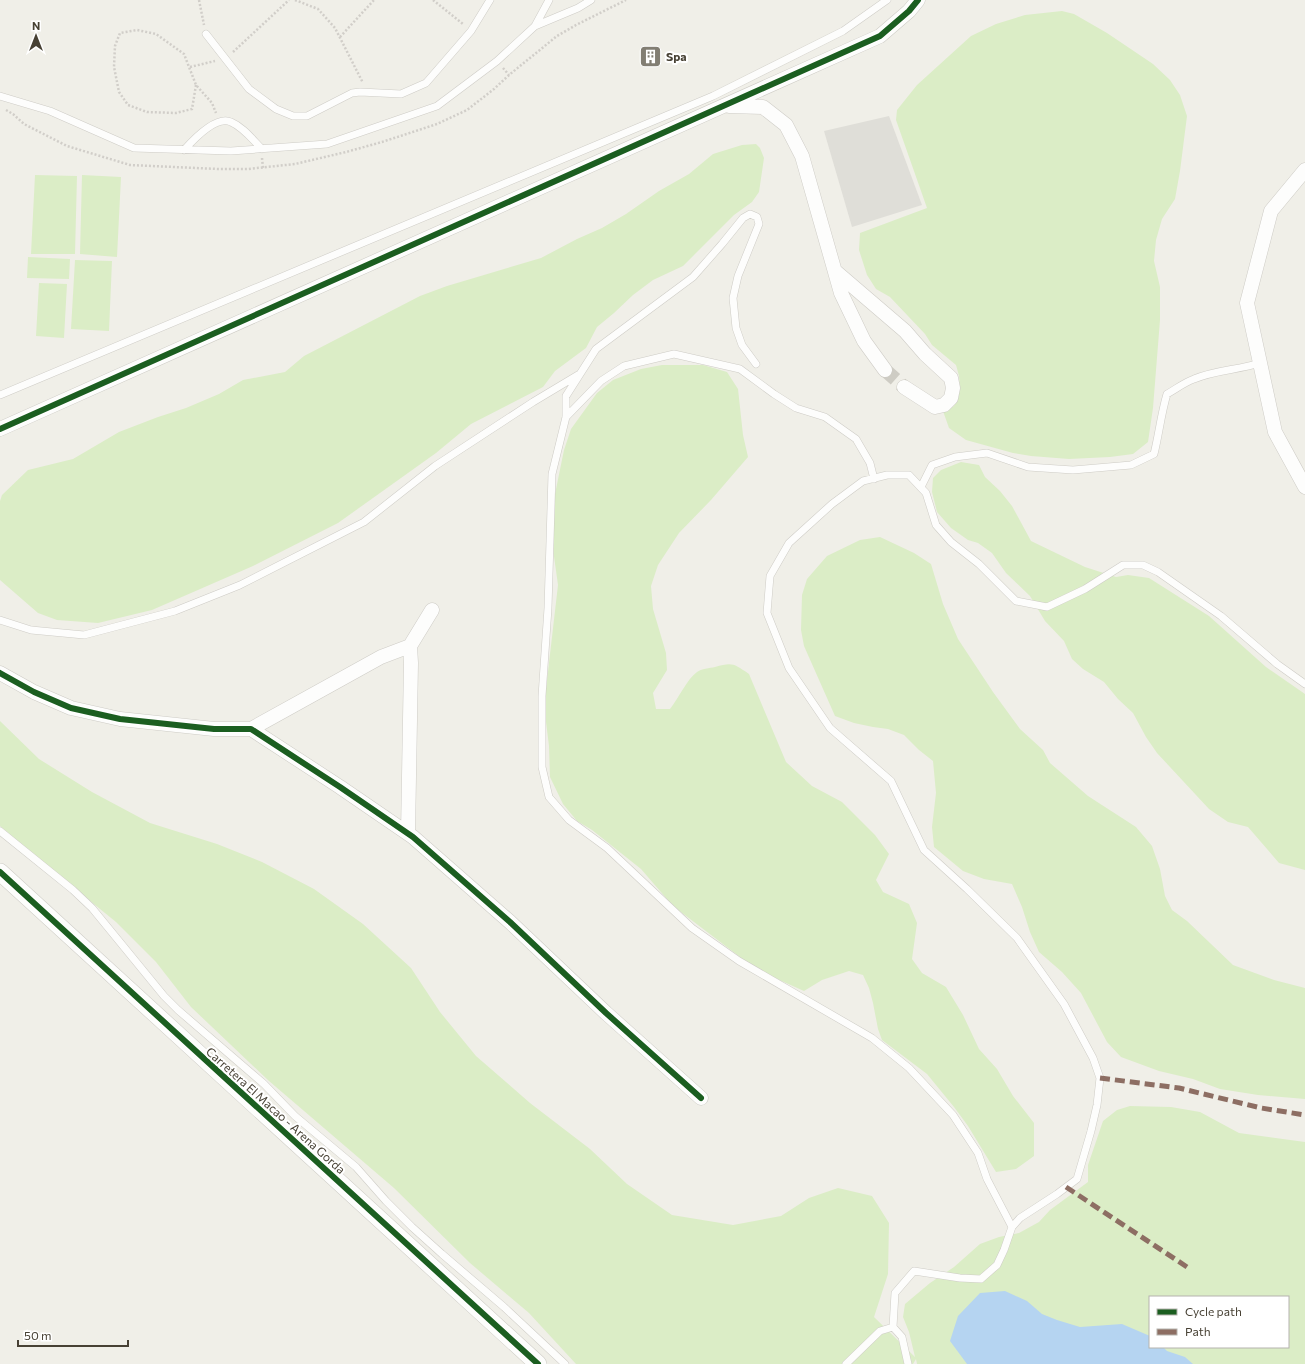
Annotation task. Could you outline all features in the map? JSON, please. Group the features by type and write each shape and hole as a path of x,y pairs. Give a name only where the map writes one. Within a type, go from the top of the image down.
{"street":[{"path":"0,429 880,36 909,12 918,0"},
{"path":"725,106 763,107 786,125 802,156 841,293 864,341 885,370"},
{"path":"1305,170 1271,210 1247,304 1275,432 1305,487"},
{"path":"835,271 905,331 925,354 950,378 953,388 950,398 944,406 935,407 904,387"},
{"path":"408,833 410,646 432,610"},
{"path":"0,673 34,692 71,708 120,719 214,729 251,729 381,658 410,646"},
{"path":"251,729 340,786 408,833 510,922 606,1013 701,1098"},
{"name":"Carretera El Macao - Arena Gorda","path":"0,872 533,1363"}],"lane":[{"path":"206,34 249,89 276,109 293,116 307,116 352,93 367,92 401,94 426,83 471,31 490,0"},
{"path":"0,96 50,111 134,148 231,151 327,144 437,106 497,61 535,26 549,0"},
{"path":"535,26 578,8 591,0"},
{"path":"0,395 713,96 843,31 887,0"},
{"path":"184,150 199,134 220,121 230,121 235,124 246,132 262,149"},
{"path":"756,364 742,345 736,328 733,298 738,276 758,224 757,217 750,214 743,218 693,277 596,349 566,396 566,417 552,474 548,608 542,696 542,768 549,797 569,820 606,848 692,928 739,961 872,1038 909,1068 953,1115 978,1153 987,1179 1012,1227"},
{"path":"566,417 601,381 624,366 674,354 740,369 796,408 825,417 856,439 870,463 874,479"},
{"path":"921,487 932,465 955,457 987,453 1028,467 1073,470 1131,466 1154,454 1167,394 1193,379 1217,371 1241,369 1260,364"},
{"path":"0,620 31,630 84,634 175,611 240,585 364,522 435,466 533,402 580,374"},
{"path":"908,1364 902,1337 893,1327 895,1293 914,1272 981,1279 997,1265 1012,1227 1020,1218 1077,1179 1097,1105 1100,1078 1093,1058 1064,1004 1017,938 967,889 924,850 891,781 830,728 789,668 767,613 770,576 789,543 832,504 863,481 887,476 909,476 926,493 936,525 951,542 979,564 1016,601 1047,607 1085,589 1124,566 1143,565 1158,572 1221,616 1277,664 1305,684"},
{"path":"0,831 73,890 92,908 164,996 178,1010 264,1084 295,1116 356,1167 386,1201 412,1227 504,1307 565,1364"},
{"path":"846,1364 880,1331 893,1327"}],"path":[{"path":"199,0 206,34"},
{"path":"190,67 225,58 290,0"},
{"path":"295,0 318,9 335,28 367,92"},
{"path":"340,37 374,0"},
{"path":"433,0 471,31"},
{"path":"196,85 192,109 176,113 147,112 128,105 119,92 114,67 115,46 120,33 137,30 156,34 184,54 196,85 212,103 220,121"}],"green space":[{"path":"1062,11 1074,14 1107,33 1153,64 1170,80 1180,95 1187,116 1175,199 1162,219 1156,240 1154,261 1160,287 1160,320 1153,408 1148,442 1133,454 1069,459 1031,456 1013,453 966,440 949,428 943,411 954,406 960,388 956,365 932,345 925,334 890,297 876,289 867,275 859,250 860,233 927,208 896,120 897,110 917,85 971,36 996,24 1025,15"},
{"path":"756,144 760,148 764,158 759,192 752,202 734,215 683,266 653,280 633,295 597,327 586,348 555,371 543,387 471,424 436,453 338,523 253,566 152,610 98,623 57,620 38,613 0,580 0,501 2,495 28,470 73,459 119,432 186,408 219,394 243,380 285,372 304,356 420,296 447,286 541,258 602,228 626,214 659,191 689,174 713,154 742,145"},
{"path":"35,175 77,176 75,254 31,254"},
{"path":"82,175 121,177 117,257 80,254"},
{"path":"28,257 70,259 69,279 27,278"},
{"path":"75,260 112,261 109,331 71,329"},
{"path":"39,283 67,284 64,338 36,336"},
{"path":"662,365 703,365 727,372 738,389 743,435 748,457 711,500 679,533 658,565 651,586 653,609 666,653 667,670 653,693 656,709 670,709 693,675 699,671 730,664 740,668 749,674 786,762 812,786 842,802 875,835 889,854 876,880 883,892 909,904 917,923 912,959 922,973 946,987 963,1015 979,1049 997,1069 1013,1096 1034,1123 1034,1156 1016,1169 996,1172 968,1126 927,1074 882,1040 878,1029 869,988 863,975 849,971 822,980 804,991 757,970 673,906 641,869 592,830 577,821 563,804 550,777 549,746 544,706 558,585 551,535 555,494 564,450 571,429 597,393 613,380 641,369"},
{"path":"961,462 979,465 985,477 1000,491 1012,506 1031,541 1085,567 1116,577 1128,575 1149,578 1209,616 1266,667 1305,694 1305,870 1279,863 1248,827 1228,822 1209,809 1157,753 1146,737 1133,713 1118,699 1104,682 1083,669 1072,659 1064,641 1045,621 1030,596 1006,573 992,553 978,543 968,540 951,528 937,512 932,492 933,478 941,470"},
{"path":"880,537 914,553 931,564 943,604 958,639 993,692 1020,729 1043,750 1050,763 1088,796 1136,827 1152,846 1160,869 1165,896 1172,910 1187,921 1233,965 1274,980 1305,988 1305,1099 1258,1095 1220,1089 1193,1079 1159,1071 1121,1057 1107,1042 1081,993 1062,972 1039,952 1012,884 984,879 963,871 934,847 932,827 936,793 933,761 904,735 888,729 854,723 835,716 804,646 801,630 802,595 807,579 827,556 860,540"},
{"path":"0,721 39,759 92,792 150,823 217,844 262,862 314,889 363,924 411,968 440,1012 476,1056 530,1103 590,1149 627,1184 672,1215 733,1225 781,1216 809,1198 838,1188 872,1196 889,1223 888,1274 874,1317 915,1357 909,1332 903,1317 905,1304 930,1283 954,1267 980,1244 999,1237 1019,1233 1039,1222 1050,1210 1088,1182 1088,1165 1103,1121 1117,1110 1130,1106 1171,1107 1200,1112 1239,1133 1305,1142 1305,1364 917,1364 916,1359 913,1364 576,1364 529,1313 470,1263 394,1188 269,1081 191,1007 156,962 116,922 0,826"}],"shaded area":[{"path":"889,116 922,205 852,227 824,131"}],"water":[{"path":"1005,1291 1027,1301 1042,1314 1080,1327 1122,1324 1149,1336 1149,1348 1164,1348 1167,1351 1185,1357 1193,1364 967,1364 950,1341 958,1316 980,1293"}],"tunnel":[{"path":"885,370 904,387"}],"marked path":[{"path":"1100,1078 1179,1088 1261,1108 1305,1115"},
{"path":"1066,1187 1187,1267"}],"cycle path":[{"path":"0,429 880,36 909,11 918,0"},
{"path":"0,673 34,692 71,708 120,719 214,729 251,729 413,837 510,922 606,1013 701,1098"},
{"path":"0,872 538,1364"}],"place":[{"name":"Spa","path":"651,56"}]}
